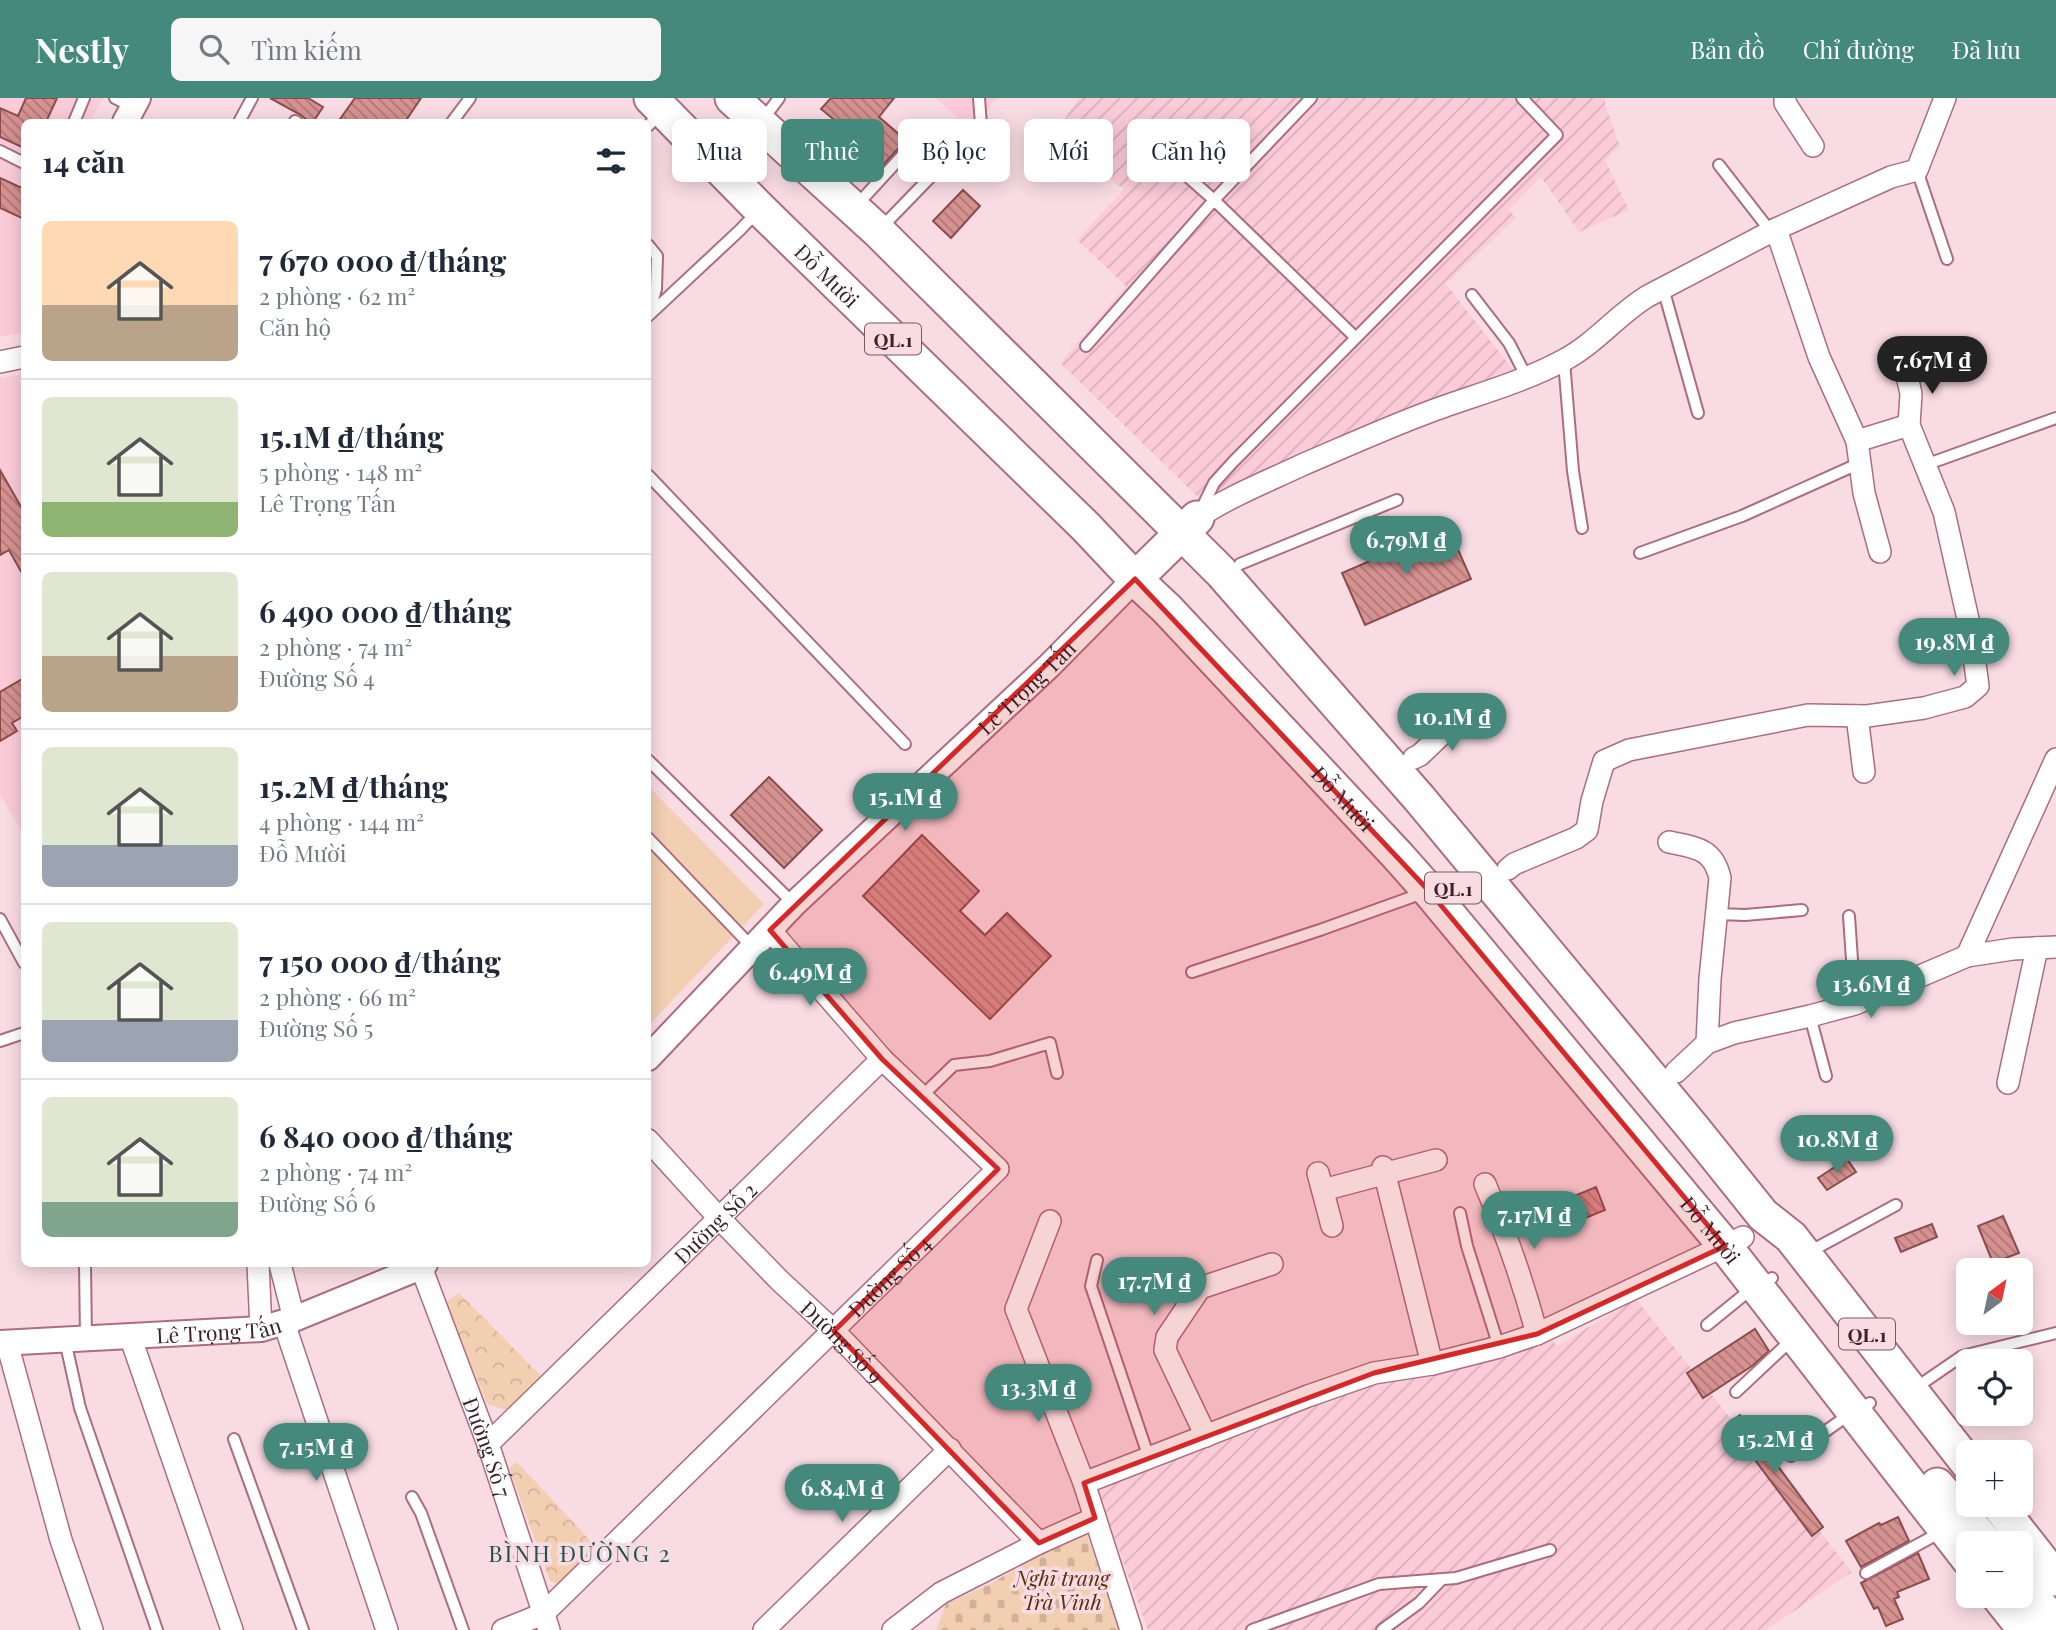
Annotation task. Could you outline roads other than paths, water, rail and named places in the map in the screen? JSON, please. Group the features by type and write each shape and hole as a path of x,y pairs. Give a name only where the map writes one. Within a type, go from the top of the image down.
{"highway":[{"name":"QL.1","path":"733,98 871,215"},
{"name":"QL.1","path":"769,102 871,215 1189,525 1240,564 1414,758 1713,1117 1780,1208 1798,1246"},
{"name":"Đỗ Mười","path":"659,108 1086,527 1143,571 1177,618 1429,891 1734,1242"},
{"name":"Đỗ Mười","path":"659,108 1143,571 1286,703 1448,881 1527,975 1923,1484 1973,1531"},
{"name":"QL.1","path":"1189,525 1221,572 1419,798 1763,1215 1798,1246 1956,1448"},
{"path":"1143,571 1189,525"},
{"name":"Đỗ Mười","path":"1764,1282 1808,1352"},
{"name":"QL.1","path":"1808,1352 1859,1399"},
{"name":"QL.1","path":"1943,1430 1958,1440"},
{"name":"Đỗ Mười","path":"1923,1484 1945,1530 1956,1544"},
{"path":"2033,1515 2056,1542"},
{"path":"2007,1517 2056,1579"},
{"path":"2033,1598 2056,1624"},
{"path":"2008,1608 2025,1630"}],"street":[{"path":"1785,98 1785,103 1813,146"},
{"path":"1189,525 1221,502 1363,438 1564,360 1588,345 1630,307 1663,288 1774,231 1891,177 1917,170 1945,98"},
{"path":"1774,231 1819,357 1857,441 1864,493 1880,552"},
{"path":"0,362 21,358"},
{"path":"1508,869 1576,838 1587,830 1591,801 1604,761 1629,750 1808,715 1857,716 1924,708 1965,697 1978,686 1970,628 1944,512 1909,425 1911,394 1906,371"},
{"path":"1857,441 1909,425"},
{"name":"Lê Trọng Tấn","path":"651,1055 794,904 1049,666 1143,571"},
{"path":"1414,758 1443,733 1473,715"},
{"path":"1857,716 1864,772"},
{"path":"1967,956 2056,759"},
{"path":"1670,842 1709,854 1717,864 1720,878 1707,1043"},
{"name":"Đường Số 4","path":"546,1622 998,1169 882,1059 770,930"},
{"path":"1676,1072 1707,1043 1734,1033 1854,1004 1967,956 2047,948 2008,1083"},
{"name":"Đường Số 2","path":"488,1444 882,1059"},
{"name":"Đường Số 9","path":"651,1143 719,1219 834,1331 1039,1542"},
{"path":"1332,1226 1320,1181 1436,1160"},
{"path":"1384,1170 1432,1364"},
{"path":"1485,1184 1506,1231 1537,1334"},
{"path":"1050,1221 1016,1309 1084,1483 1131,1630"},
{"path":"1084,1483 1374,1373 1432,1364 1537,1334 1734,1242"},
{"path":"1206,1436 1165,1350 1167,1337 1200,1288 1272,1264"},
{"path":"259,1267 387,1630"},
{"path":"280,1267 280,1323"},
{"name":"Lê Trọng Tấn","path":"3,1343 130,1336 280,1323 390,1270 410,1267"},
{"name":"Đường Số 7","path":"424,1267 488,1444 546,1622"},
{"path":"130,1336 232,1630"},
{"path":"3,1343 61,1540 92,1630"},
{"path":"764,1630 950,1449"},
{"path":"893,1630 942,1593 1039,1542 1095,1518"},
{"path":"503,1630 546,1622"}],"lane":[{"path":"75,119 84,98"},
{"path":"241,119 253,98"},
{"path":"454,119 470,98"},
{"path":"1086,346 1214,200 1311,98"},
{"path":"1189,525 1214,483 1557,135 1522,98"},
{"path":"871,215 981,125 981,101"},
{"path":"0,151 21,162"},
{"path":"1719,165 1774,231"},
{"path":"871,215 898,169"},
{"path":"1917,170 1947,258"},
{"path":"1194,182 1356,338"},
{"path":"651,314 760,209"},
{"path":"651,249 657,256 656,289 651,306"},
{"path":"1663,288 1698,413"},
{"path":"1472,295 1509,343 1526,376"},
{"path":"1564,360 1573,471 1582,528"},
{"path":"1925,466 2056,418"},
{"path":"1640,553 1742,516 1860,463"},
{"path":"651,478 905,744"},
{"path":"1240,564 1397,500"},
{"path":"651,763 794,904"},
{"path":"651,841 753,948"},
{"path":"1192,972 1429,891"},
{"path":"1718,914 1745,915 1802,910"},
{"path":"1849,915 1854,1004"},
{"path":"0,919 21,958"},
{"path":"1810,1016 1826,1076"},
{"path":"0,1041 21,1034"},
{"path":"921,1097 954,1065 990,1061 1050,1043 1057,1073"},
{"path":"1798,1246 1896,1205"},
{"path":"1460,1213 1499,1347"},
{"path":"1097,1260 1091,1286 1149,1458"},
{"path":"85,1267 76,1339 79,1408 157,1630"},
{"path":"1707,1325 1764,1282"},
{"path":"1912,1391 1962,1356 2056,1333"},
{"path":"1736,1392 1786,1345 1808,1352"},
{"path":"1791,1455 1859,1399"},
{"path":"234,1439 303,1630"},
{"path":"412,1497 421,1513 463,1630"},
{"path":"1866,1573 1945,1530"},
{"path":"1259,1629 1380,1584 1456,1578 1550,1550"},
{"path":"1382,1630 1419,1603 1442,1579"}],"district":[{"name":"BÌNH ĐƯỜNG 2","path":"580,1552"}],"park label":[{"name":"Nghĩ trang Trà Vinh","path":"1062,1589"}]}
